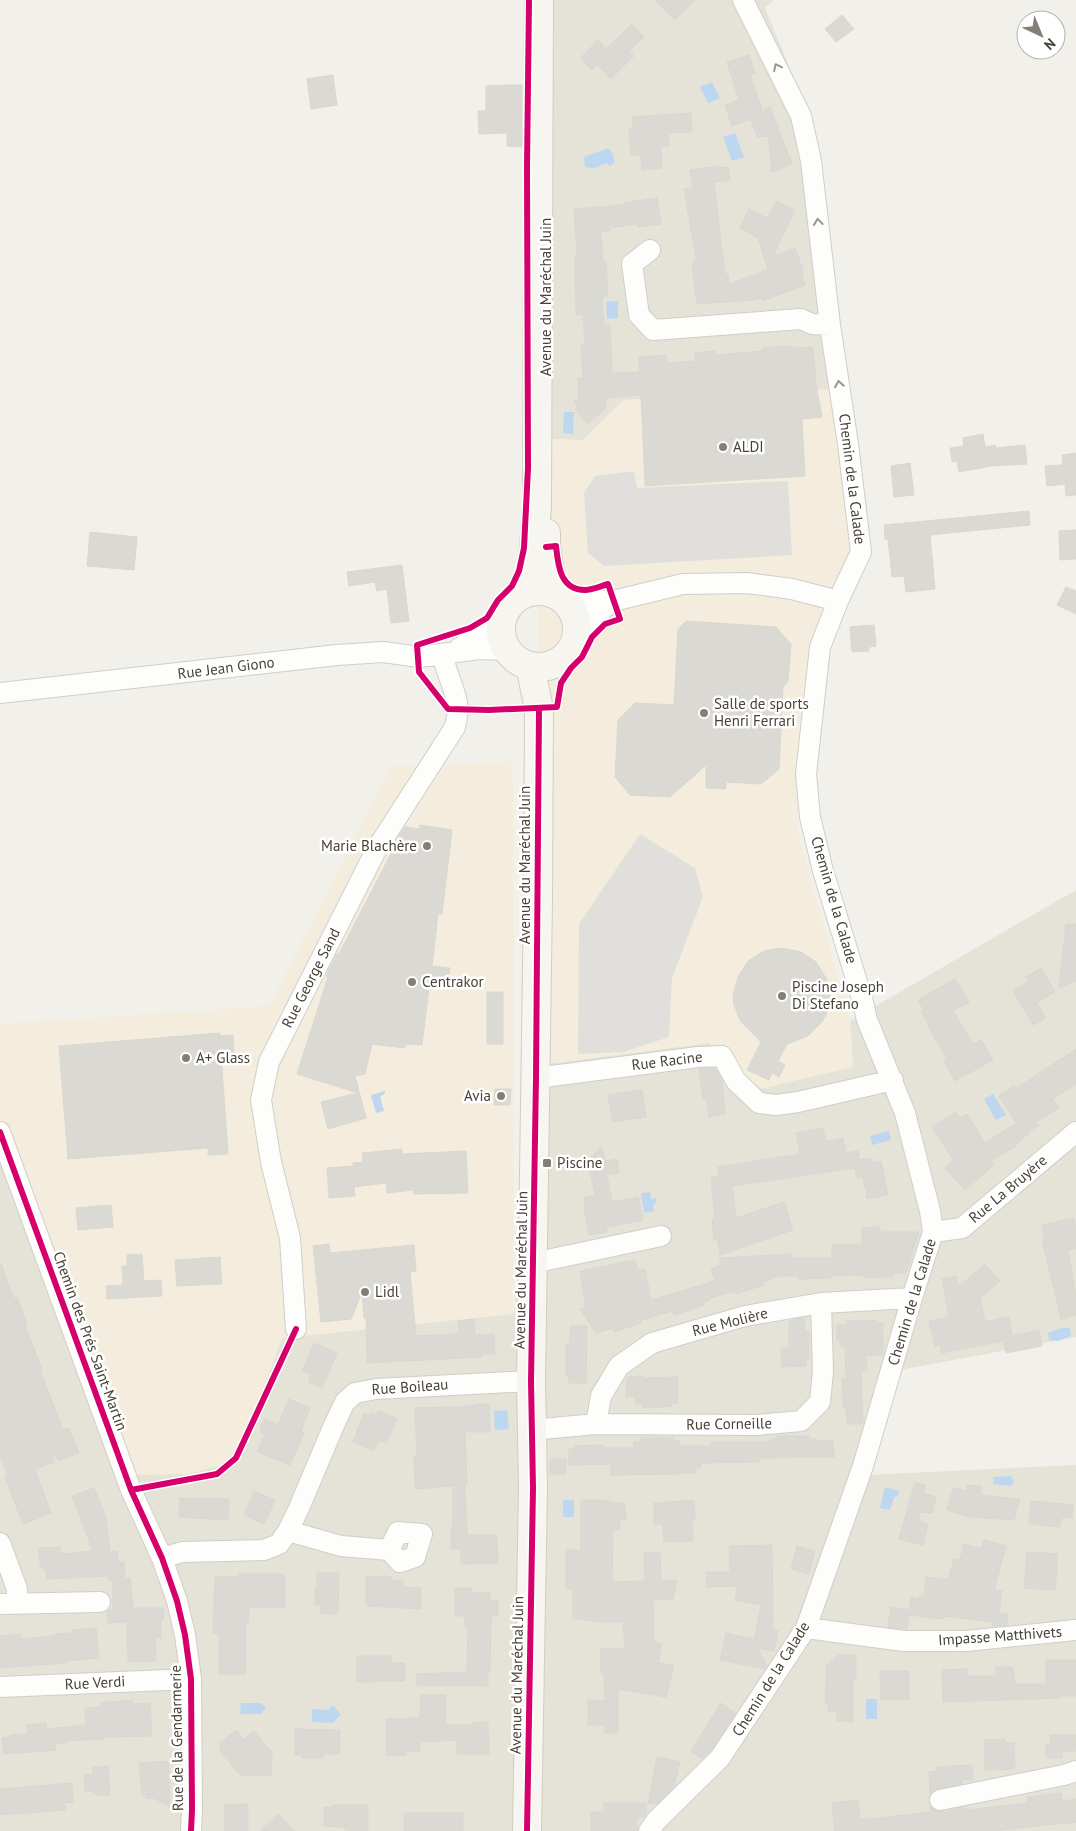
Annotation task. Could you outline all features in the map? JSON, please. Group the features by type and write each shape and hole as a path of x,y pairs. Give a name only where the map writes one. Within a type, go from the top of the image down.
{"main road":[{"name":"Avenue du Maréchal Juin","path":"525,593 533,559 537,506 539,0"},
{"name":"Avenue du Maréchal Juin","path":"548,0 546,548 558,597"},
{"path":"545,591 558,597 572,610 576,622 576,635 572,647 564,657 542,665 521,663 506,650 502,641 501,622 504,612 510,604 525,593 545,591"},
{"name":"Avenue du Maréchal Juin","path":"527,1831 533,1488 531,1381 534,1263 539,709 542,665"}],"street":[{"name":"Chemin de la Calade","path":"649,1831 656,1821 720,1758 806,1628 863,1466 933,1232 930,1211 905,1113 867,1020 823,870 810,817 806,774 820,647 838,601 861,552 848,444 829,317 811,161 801,116 743,0"},
{"path":"650,250 632,264 639,315 653,330 801,319 812,324 829,317"},
{"path":"558,597 613,601 683,584 747,583 792,588 838,601"},
{"path":"576,635 613,601"},
{"name":"Rue Jean Giono","path":"447,654 501,622"},
{"name":"Rue Jean Giono","path":"0,693 382,652 419,657 479,649 506,650"},
{"name":"Rue George Sand","path":"296,1330 290,1238 271,1162 261,1100 269,1062 376,850 455,727 458,710 445,668 447,654"},
{"name":"Rue Racine","path":"536,1078 698,1057 722,1056 736,1081 760,1103 776,1105 798,1102 893,1080"},
{"name":"Chemin des Prés Saint-Martin","path":"0,1132 131,1490 162,1558"},
{"name":"Rue La Bruyère","path":"933,1232 962,1228 1076,1132"},
{"path":"534,1263 661,1236"},
{"name":"Rue Molière","path":"596,1424 601,1396 619,1366 652,1344 745,1316 821,1303 912,1298"},
{"name":"Rue Corneille","path":"531,1430 596,1424 757,1425 800,1421 820,1402 823,1371 821,1303"},
{"name":"Rue Boileau","path":"162,1558 182,1552 264,1550 278,1544 288,1531 345,1402 356,1393 376,1389 531,1381"},
{"path":"288,1531 341,1546 389,1550"},
{"path":"0,1543 17,1589 9,1603"},
{"name":"Rue de la Gendarmerie","path":"162,1558 177,1601 185,1635 191,1678 191,1831"},
{"path":"9,1603 100,1602"},
{"name":"Impasse Matthivets","path":"806,1628 904,1641 957,1641 1076,1630"},
{"name":"Rue Verdi","path":"0,1687 191,1678"},
{"path":"940,1800 1076,1771"}],"shaded area":[{"path":"529,0 774,0 765,8 811,120 847,388 624,400 583,440 539,439"},
{"path":"833,389 854,545 811,670 797,828 850,1021 853,1067 747,1092 709,1043 538,1065 539,439 583,440 624,400"},
{"path":"634,471 637,488 788,481 792,555 604,566 588,553 584,493 595,476"},
{"path":"513,761 514,1314 282,1338 253,1417 235,1451 219,1466 187,1474 137,1475 0,1128 0,1024 269,1006 391,767"},
{"path":"640,834 695,868 703,897 672,978 669,1037 623,1052 578,1054 579,924"},
{"path":"1076,890 1076,1337 895,1371 867,1475 1076,1465 1076,1831 0,1831 0,1128 137,1474 187,1474 219,1466 235,1451 253,1417 282,1338 514,1313 538,1065 709,1043 853,1067 850,1021"}],"water":[{"path":"712,82 720,98 708,103 700,87"},
{"path":"735,133 744,157 732,161 723,137"},
{"path":"608,148 613,154 615,162 610,166 607,163 594,168 585,166 584,158"},
{"path":"618,301 618,318 607,319 606,302"},
{"path":"564,412 574,412 573,434 563,433"},
{"path":"385,1091 385,1094 380,1096 384,1111 376,1113 371,1095"},
{"path":"993,1094 1006,1115 996,1120 984,1099"},
{"path":"889,1131 891,1140 872,1145 870,1136"},
{"path":"650,1192 651,1199 656,1198 656,1203 653,1204 654,1211 644,1213 641,1193"},
{"path":"1061,1328 1070,1328 1071,1336 1058,1341 1049,1340 1048,1333"},
{"path":"507,1410 509,1429 495,1430 494,1411"},
{"path":"1011,1476 1014,1481 1011,1486 993,1484 993,1477"},
{"path":"885,1487 899,1491 897,1497 894,1497 890,1510 880,1508"},
{"path":"563,1500 574,1500 574,1517 563,1517"},
{"path":"866,1699 877,1699 877,1719 866,1719"},
{"path":"241,1703 261,1703 266,1708 260,1714 240,1714"},
{"path":"333,1705 341,1715 332,1723 312,1722 312,1709 328,1710"}],"building":[{"path":"655,0 695,0 675,20"},
{"path":"842,15 854,29 836,42 825,29"},
{"path":"632,24 644,37 629,51 634,56 611,79 597,65 592,70 580,58 598,40 606,49"},
{"path":"749,55 755,73 750,75 766,120 765,108 770,107 792,164 772,172 768,136 757,137 751,119 732,126 725,105 739,100 727,62"},
{"path":"333,75 337,105 311,109 307,79"},
{"path":"522,85 522,147 507,146 507,133 479,134 478,111 486,111 486,86"},
{"path":"691,113 692,132 668,133 669,146 661,146 662,168 642,170 641,155 631,155 629,130 633,129 632,117"},
{"path":"719,166 719,168 728,167 730,180 714,182 725,274 728,274 729,284 768,270 758,238 740,228 749,209 767,218 776,201 795,210 773,256 795,248 803,270 802,277 805,285 763,301 762,298 697,304 692,265 696,259 684,189 693,188 690,170"},
{"path":"657,198 661,224 638,227 638,224 610,228 610,231 601,231 603,262 606,262 608,296 602,297 604,325 610,325 612,373 640,372 639,357 666,355 667,363 696,361 695,353 715,351 715,355 763,351 763,348 775,347 813,347 816,385 822,417 802,419 805,476 645,486 641,395 605,398 606,408 587,424 575,409 578,407 574,402 579,398 578,378 583,378 581,345 585,345 583,314 576,315 575,255 577,255 574,209 624,205 624,203"},
{"path":"983,434 985,447 995,445 996,448 1025,445 1027,464 991,466 959,472 957,461 952,462 950,448 964,446 963,438"},
{"path":"1076,453 1076,495 1066,496 1065,484 1047,486 1045,466 1063,465 1062,455"},
{"path":"910,463 914,495 894,497 891,466"},
{"path":"1029,511 1030,525 930,535 935,589 906,592 904,576 892,577 888,539 885,539 884,525"},
{"path":"1076,530 1076,559 1060,560 1059,531"},
{"path":"90,532 137,537 134,570 87,566"},
{"path":"402,565 409,621 391,623 387,589 377,591 375,582 349,586 347,572"},
{"path":"1066,587 1076,591 1076,614 1057,605"},
{"name":"Salle de sports Henri Ferrari","path":"686,621 776,627 791,644 788,681 783,687 779,769 761,784 726,782 726,789 706,788 706,765 670,797 630,795 615,777 618,720 635,703 674,705 678,629"},
{"path":"874,625 876,646 869,647 869,651 852,652 850,627"},
{"path":"420,825 452,830 442,914 438,914 432,966 450,968 448,981 430,979 422,1045 405,1044 405,1048 372,1044 365,1074 355,1076 366,1118 328,1129 321,1102 358,1093 297,1074 328,977 326,976 391,854 389,852 405,827 419,829"},
{"path":"1066,924 1076,924 1076,981 1059,988"},
{"name":"Piscine Joseph Di Stefano","path":"782,948 801,952 816,962 826,978 830,997 826,1015 821,1023 808,1036 787,1044 778,1061 785,1065 779,1077 772,1073 769,1080 747,1070 761,1042 741,1022 734,1005 733,995 738,977 748,961 764,951"},
{"path":"1041,968 1055,992 1037,1003 1046,1018 1033,1025 1013,991 1029,981 1026,977"},
{"path":"955,979 969,1002 953,1011 973,1044 981,1040 993,1060 955,1081 944,1061 947,1059 921,1012 924,1010 918,1000"},
{"path":"487,992 503,992 503,1044 487,1044"},
{"path":"220,1033 220,1036 233,1035 234,1053 221,1054 228,1154 208,1155 208,1148 68,1159 59,1046"},
{"path":"1076,1049 1076,1084 1053,1099 1059,1108 1036,1122 1039,1125 1028,1132 1029,1134 1021,1139 1016,1146 991,1161 994,1165 965,1190 945,1168 953,1160 932,1127 956,1112 960,1118 967,1114 985,1143 1016,1123 999,1096 1014,1086 1015,1089"},
{"path":"715,1068 722,1080 725,1114 709,1117 706,1098 703,1099 699,1069"},
{"path":"495,1089 511,1089 510,1105 494,1105"},
{"path":"642,1090 646,1117 613,1122 608,1095"},
{"path":"823,1128 826,1142 843,1138 846,1153 858,1151 859,1160 871,1158 872,1163 881,1161 888,1195 867,1199 863,1177 857,1178 855,1168 732,1186 736,1218 784,1202 793,1230 720,1255 718,1240 714,1240 712,1219 715,1218 711,1178 719,1176 718,1167 800,1154 796,1133"},
{"path":"602,1147 605,1161 617,1159 619,1173 607,1175 612,1202 638,1197 643,1220 606,1227 607,1232 589,1235 584,1197 595,1195 588,1160"},
{"path":"402,1149 402,1154 466,1151 468,1193 414,1194 414,1190 387,1193 386,1183 354,1187 355,1196 329,1198 327,1168 353,1166 353,1163 363,1162 362,1153"},
{"path":"111,1205 113,1227 78,1230 76,1208"},
{"path":"1074,1218 1076,1248 1068,1250 1076,1296 1076,1315 1061,1319 1042,1239 1045,1238 1042,1225"},
{"path":"880,1227 880,1232 919,1232 906,1273 893,1273 892,1277 864,1278 863,1275 799,1279 799,1276 779,1276 763,1282 764,1285 736,1294 735,1291 710,1298 710,1300 704,1302 705,1305 674,1315 672,1311 641,1320 641,1323 614,1332 613,1328 596,1333 580,1309 586,1307 580,1271 635,1260 638,1270 645,1269 651,1300 715,1281 711,1269 720,1266 720,1258 792,1254 792,1258 832,1258 832,1245 862,1244 862,1228"},
{"path":"329,1244 330,1253 414,1245 416,1271 410,1272 416,1336 459,1334 458,1321 474,1319 475,1335 494,1334 495,1354 482,1354 482,1357 367,1363 366,1317 364,1318 362,1293 351,1319 321,1322 313,1246"},
{"path":"142,1254 144,1281 161,1280 162,1296 107,1299 106,1286 123,1285 122,1266 127,1266 127,1255"},
{"path":"220,1257 222,1284 177,1286 175,1260"},
{"path":"1,1264 14,1299 17,1297 27,1324 25,1325 42,1370 40,1370 63,1430 69,1428 79,1453 58,1461 53,1450 54,1462 35,1469 51,1513 23,1524 5,1477 8,1476 0,1455"},
{"path":"985,1264 1000,1281 980,1298 985,1322 1009,1317 1012,1336 1039,1330 1042,1346 1006,1353 1003,1341 942,1353 940,1345 935,1346 929,1321 949,1317 942,1279 956,1276 958,1287"},
{"path":"804,1318 805,1331 809,1331 809,1359 806,1359 806,1366 782,1367 781,1348 789,1348 789,1321"},
{"path":"876,1320 876,1323 883,1323 883,1354 866,1356 867,1371 861,1371 863,1424 847,1424 846,1408 843,1408 842,1379 846,1379 845,1347 841,1347 841,1341 837,1340 837,1325 847,1324 847,1321"},
{"path":"570,1326 587,1326 586,1383 569,1383 569,1376 566,1376 566,1344 570,1344"},
{"path":"314,1343 337,1353 322,1388 308,1382 311,1374 302,1371"},
{"path":"643,1376 643,1378 678,1377 678,1403 672,1404 672,1406 643,1408 643,1404 636,1404 635,1397 626,1397 627,1377"},
{"path":"289,1399 310,1408 301,1431 304,1433 290,1465 257,1452 265,1434 261,1432 264,1419 278,1425"},
{"path":"474,1404 489,1404 490,1432 465,1432 467,1535 497,1535 498,1563 461,1564 461,1549 451,1549 453,1486 415,1489 414,1456 417,1456 415,1408 474,1406"},
{"path":"378,1410 397,1419 386,1443 379,1440 374,1451 353,1442 364,1413 370,1416 371,1413 376,1415"},
{"path":"777,1436 809,1436 809,1439 816,1439 816,1441 833,1441 834,1457 759,1458 759,1462 701,1463 701,1468 697,1468 695,1473 673,1474 611,1475 611,1464 569,1465 569,1449 575,1449 575,1446 604,1445 604,1448 634,1448 634,1442 640,1442 641,1438 673,1438 673,1441 680,1441 680,1446 711,1446 711,1442 770,1442 770,1439 777,1439"},
{"path":"550,1459 566,1459 566,1474 550,1474"},
{"path":"915,1483 925,1485 923,1493 936,1497 932,1513 920,1512 918,1521 928,1524 923,1545 899,1539"},
{"path":"967,1485 981,1486 980,1495 1020,1499 1014,1520 970,1517 947,1510 953,1488 967,1491"},
{"path":"94,1488 106,1518 110,1552 117,1551 118,1562 124,1562 125,1579 130,1578 133,1608 163,1608 164,1619 161,1620 161,1638 155,1638 156,1661 128,1662 127,1622 108,1623 107,1611 113,1609 112,1580 109,1580 108,1576 46,1579 46,1572 40,1565 39,1548 60,1547 60,1554 93,1551 72,1496"},
{"path":"254,1491 275,1500 264,1524 244,1515"},
{"path":"180,1498 229,1499 228,1520 179,1517"},
{"path":"581,1500 604,1500 614,1503 625,1503 626,1520 620,1520 620,1530 613,1530 612,1582 645,1581 644,1553 660,1552 661,1581 677,1580 673,1599 653,1600 654,1642 662,1644 658,1663 674,1665 666,1697 618,1689 618,1733 605,1733 605,1725 588,1725 588,1700 605,1701 604,1673 601,1673 601,1648 625,1649 623,1622 601,1622 573,1618 573,1589 566,1589 566,1550 581,1550"},
{"path":"694,1500 695,1520 692,1520 693,1541 664,1542 663,1524 654,1524 654,1503"},
{"path":"1031,1501 1073,1505 1072,1518 1061,1518 1060,1527 1029,1524"},
{"path":"984,1540 1006,1546 994,1590 1002,1591 999,1614 1008,1614 1007,1625 992,1626 993,1622 943,1616 943,1619 909,1615 907,1629 888,1627 891,1607 909,1610 911,1598 919,1599 919,1596 924,1597 926,1577 948,1580 954,1559 960,1560 964,1544 982,1549"},
{"path":"772,1545 773,1630 778,1631 774,1651 757,1648 767,1665 765,1669 720,1660 726,1633 752,1639 754,1642 761,1605 735,1600 738,1586 706,1587 706,1572 730,1572 729,1546"},
{"path":"797,1546 815,1551 809,1574 791,1569"},
{"path":"1027,1552 1058,1554 1055,1590 1024,1588"},
{"path":"317,1573 339,1573 338,1614 321,1614 321,1605 315,1605"},
{"path":"239,1574 283,1574 285,1576 285,1608 249,1607 248,1624 246,1624 246,1674 219,1674 219,1633 213,1633 215,1577 239,1577"},
{"path":"366,1577 392,1577 392,1581 403,1581 403,1587 421,1588 421,1609 366,1606"},
{"path":"455,1588 471,1588 471,1593 490,1593 490,1601 498,1601 498,1616 491,1616 488,1686 417,1685 417,1674 467,1672 468,1626 465,1626 465,1616 455,1616"},
{"path":"96,1628 99,1658 66,1661 66,1663 0,1668 0,1636 21,1634 21,1639 55,1636 55,1634 72,1633 72,1630"},
{"path":"838,1655 856,1655 856,1679 853,1679 853,1722 837,1721 837,1711 828,1711 828,1704 825,1703 827,1665"},
{"path":"357,1656 392,1656 391,1663 405,1663 405,1681 357,1682"},
{"path":"1046,1660 1076,1660 1076,1696 943,1702 942,1670 968,1669 968,1676 996,1676 996,1667 1013,1667 1015,1684 1046,1684"},
{"path":"880,1671 909,1671 909,1699 881,1700"},
{"path":"421,1695 446,1695 446,1725 473,1725 473,1722 488,1722 489,1754 457,1754 457,1740 420,1742 420,1751 406,1752 406,1755 386,1756 386,1719 420,1718"},
{"path":"133,1700 133,1704 150,1703 152,1736 104,1737 104,1739 65,1741 65,1743 55,1744 56,1750 4,1754 2,1738 11,1737 10,1735 28,1734 27,1725 46,1723 47,1729 86,1725 85,1708 102,1707 101,1703"},
{"path":"721,1703 736,1713 711,1750 702,1759 691,1751"},
{"path":"295,1729 340,1730 340,1754 323,1754 323,1758 302,1758 302,1755 295,1755"},
{"path":"236,1730 244,1739 254,1731 272,1752 271,1776 240,1775 219,1750 222,1748 219,1744"},
{"path":"1050,1735 1076,1735 1076,1751 1062,1751 1062,1758 1046,1758 1046,1744 1051,1744"},
{"path":"1005,1739 1005,1743 1014,1743 1015,1769 985,1770 984,1740"},
{"path":"657,1757 680,1762 674,1787 657,1804 648,1804"},
{"path":"168,1761 170,1807 154,1798 146,1799 146,1795 142,1795 139,1763"},
{"path":"972,1765 973,1780 963,1780 963,1783 937,1789 930,1795 929,1772 937,1771 937,1767"},
{"path":"108,1766 110,1796 98,1795 90,1790 85,1791 84,1774 93,1774 93,1767"},
{"path":"72,1783 73,1802 64,1803 65,1810 0,1815 0,1789"},
{"path":"1061,1793 1062,1801 1076,1799 1076,1822 992,1831 835,1831 832,1803 858,1800 860,1820 930,1812 930,1806 936,1811 942,1812 964,1807 966,1810 1028,1803 1027,1797"},
{"path":"604,1803 646,1803 646,1814 644,1817 637,1817 637,1831 591,1831 591,1812 604,1812"},
{"path":"248,1804 248,1831 225,1831 224,1805"},
{"path":"332,1805 368,1805 368,1831 345,1830 345,1827 324,1826 324,1807 332,1808"},
{"path":"404,1813 463,1813 463,1831 404,1831"},
{"path":"278,1814 295,1831 260,1831"}],"cycle path":[{"path":"529,0 527,167 528,468 524,548 519,571 512,586 498,600 487,618 470,628 417,645 419,672 448,709 489,710 557,707 561,683 571,668 582,657 592,637 605,624 620,619 608,584 585,590 570,586 565,581 559,568 556,546 546,547"},
{"path":"527,1831 533,1488 531,1381 539,709"},
{"path":"0,1132 131,1490 162,1558 177,1601 185,1635 191,1679 191,1831"},
{"path":"131,1490 217,1474 236,1458 296,1329"}],"place":[{"name":"ALDI","path":"723,447"},
{"name":"Salle de sports Henri Ferrari","path":"704,713"},
{"name":"Marie Blachère","path":"427,846"},
{"name":"Centrakor","path":"412,982"},
{"name":"Piscine Joseph Di Stefano","path":"782,996"},
{"name":"A+ Glass","path":"186,1058"},
{"name":"Avia","path":"501,1096"},
{"name":"Piscine","path":"547,1163"},
{"name":"Lidl","path":"365,1292"}]}
